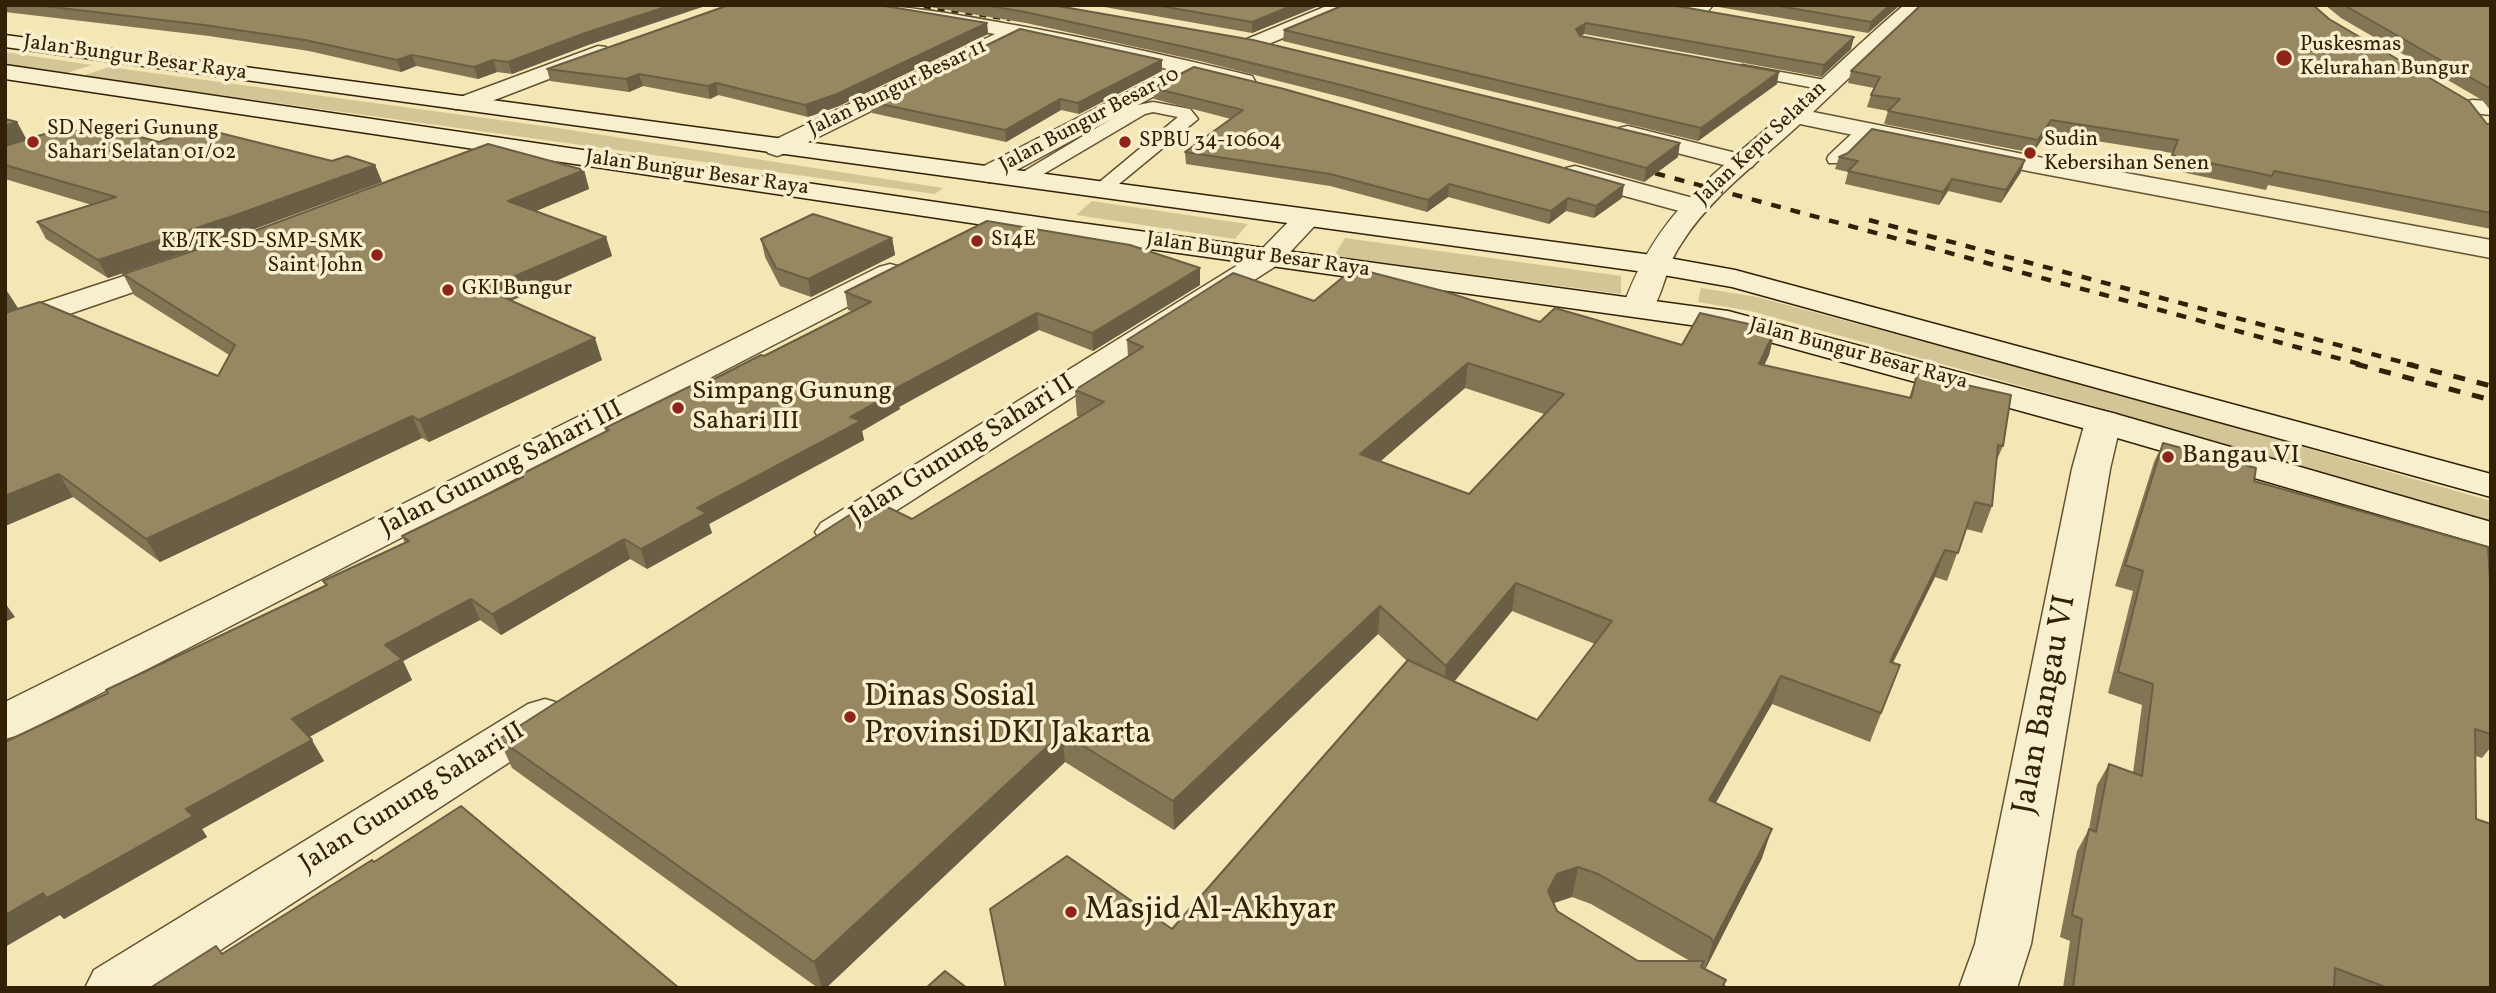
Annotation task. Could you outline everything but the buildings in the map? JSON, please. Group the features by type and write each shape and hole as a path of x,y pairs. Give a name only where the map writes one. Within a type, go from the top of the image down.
{"street":[{"path":"865,5 1019,30 1267,86"},
{"path":"1254,43 1347,5"},
{"name":"Jalan Kepu Selatan","path":"1639,307 1652,264 1671,234 1694,206 1916,5"},
{"name":"Jalan Bungur Besar 11","path":"777,148 1019,30"},
{"path":"1231,38 1290,51"},
{"path":"1846,39 1872,43"},
{"name":"Jalan Bungur Besar Raya","path":"5,41 777,148 1031,179 1307,219 1652,264 1735,279 1798,295 2491,486"},
{"path":"463,104 621,44"},
{"name":"Jalan Bungur Besar 10","path":"989,174 1191,68"},
{"name":"Jalan Bungur Besar Raya","path":"10,75 1269,258 1639,307 1764,329 2103,422 2491,535"},
{"path":"2449,93 2481,107 2491,130"},
{"path":"1796,116 2033,164 2491,248"},
{"path":"1608,128 1744,162"},
{"path":"451,166 506,146"},
{"path":"905,164 946,178 999,189 1009,197 1007,219"},
{"path":"1558,169 1694,206"},
{"name":"Jalan Gunung Sahari III","path":"5,722 928,254 1039,205 1044,196 1044,188 1031,179"},
{"path":"1049,226 1048,217 1052,208 1075,193 1096,188"},
{"name":"Jalan Gunung Sahari II","path":"807,550 1269,258 1307,219"},
{"path":"5,326 200,260"},
{"name":"Jalan Bangau VI","path":"1988,988 2003,944 2091,468 2103,422"},
{"name":"Jalan Gunung Sahari II","path":"114,988 572,699"}],"lane":[{"path":"1731,68 1825,85"},
{"path":"1031,179 1139,110 1153,107 1184,113 1189,119 1096,188"},
{"path":"1836,159 1866,130"}],"shaded area":[{"path":"5,52 92,65 67,73 5,64"},
{"path":"109,67 551,127 943,188 935,194 82,76"},
{"path":"1092,201 1248,224 1235,239 1076,215"},
{"path":"1345,238 1621,276 1621,294 1334,256"},
{"path":"1701,288 1757,297 2094,387 2491,501 2491,523 2089,405 1751,311 1698,302"}],"railway":[{"path":"910,5 1010,20"},
{"path":"1636,168 2363,365"},
{"path":"1869,220 2413,365"},
{"path":"2356,364 2491,400"},
{"path":"2407,364 2491,386"}],"place":[{"name":"Puskesmas Kelurahan Bungur","path":"2284,58"},
{"name":"SD Negeri Gunung Sahari Selatan 01/02","path":"33,142"},
{"name":"SPBU 34-10604","path":"1125,142"},
{"name":"Sudin Kebersihan Senen","path":"2030,153"},
{"name":"S14E","path":"977,241"},
{"name":"KB/TK-SD-SMP-SMK Saint John","path":"377,255"},
{"name":"GKI Bungur","path":"448,290"},
{"name":"Simpang Gunung Sahari III","path":"678,408"},
{"name":"Bangau VI","path":"2168,457"},
{"name":"Dinas Sosial Provinsi DKI Jakarta","path":"850,717"},
{"name":"Masjid Al-Akhyar","path":"1071,912"}]}
